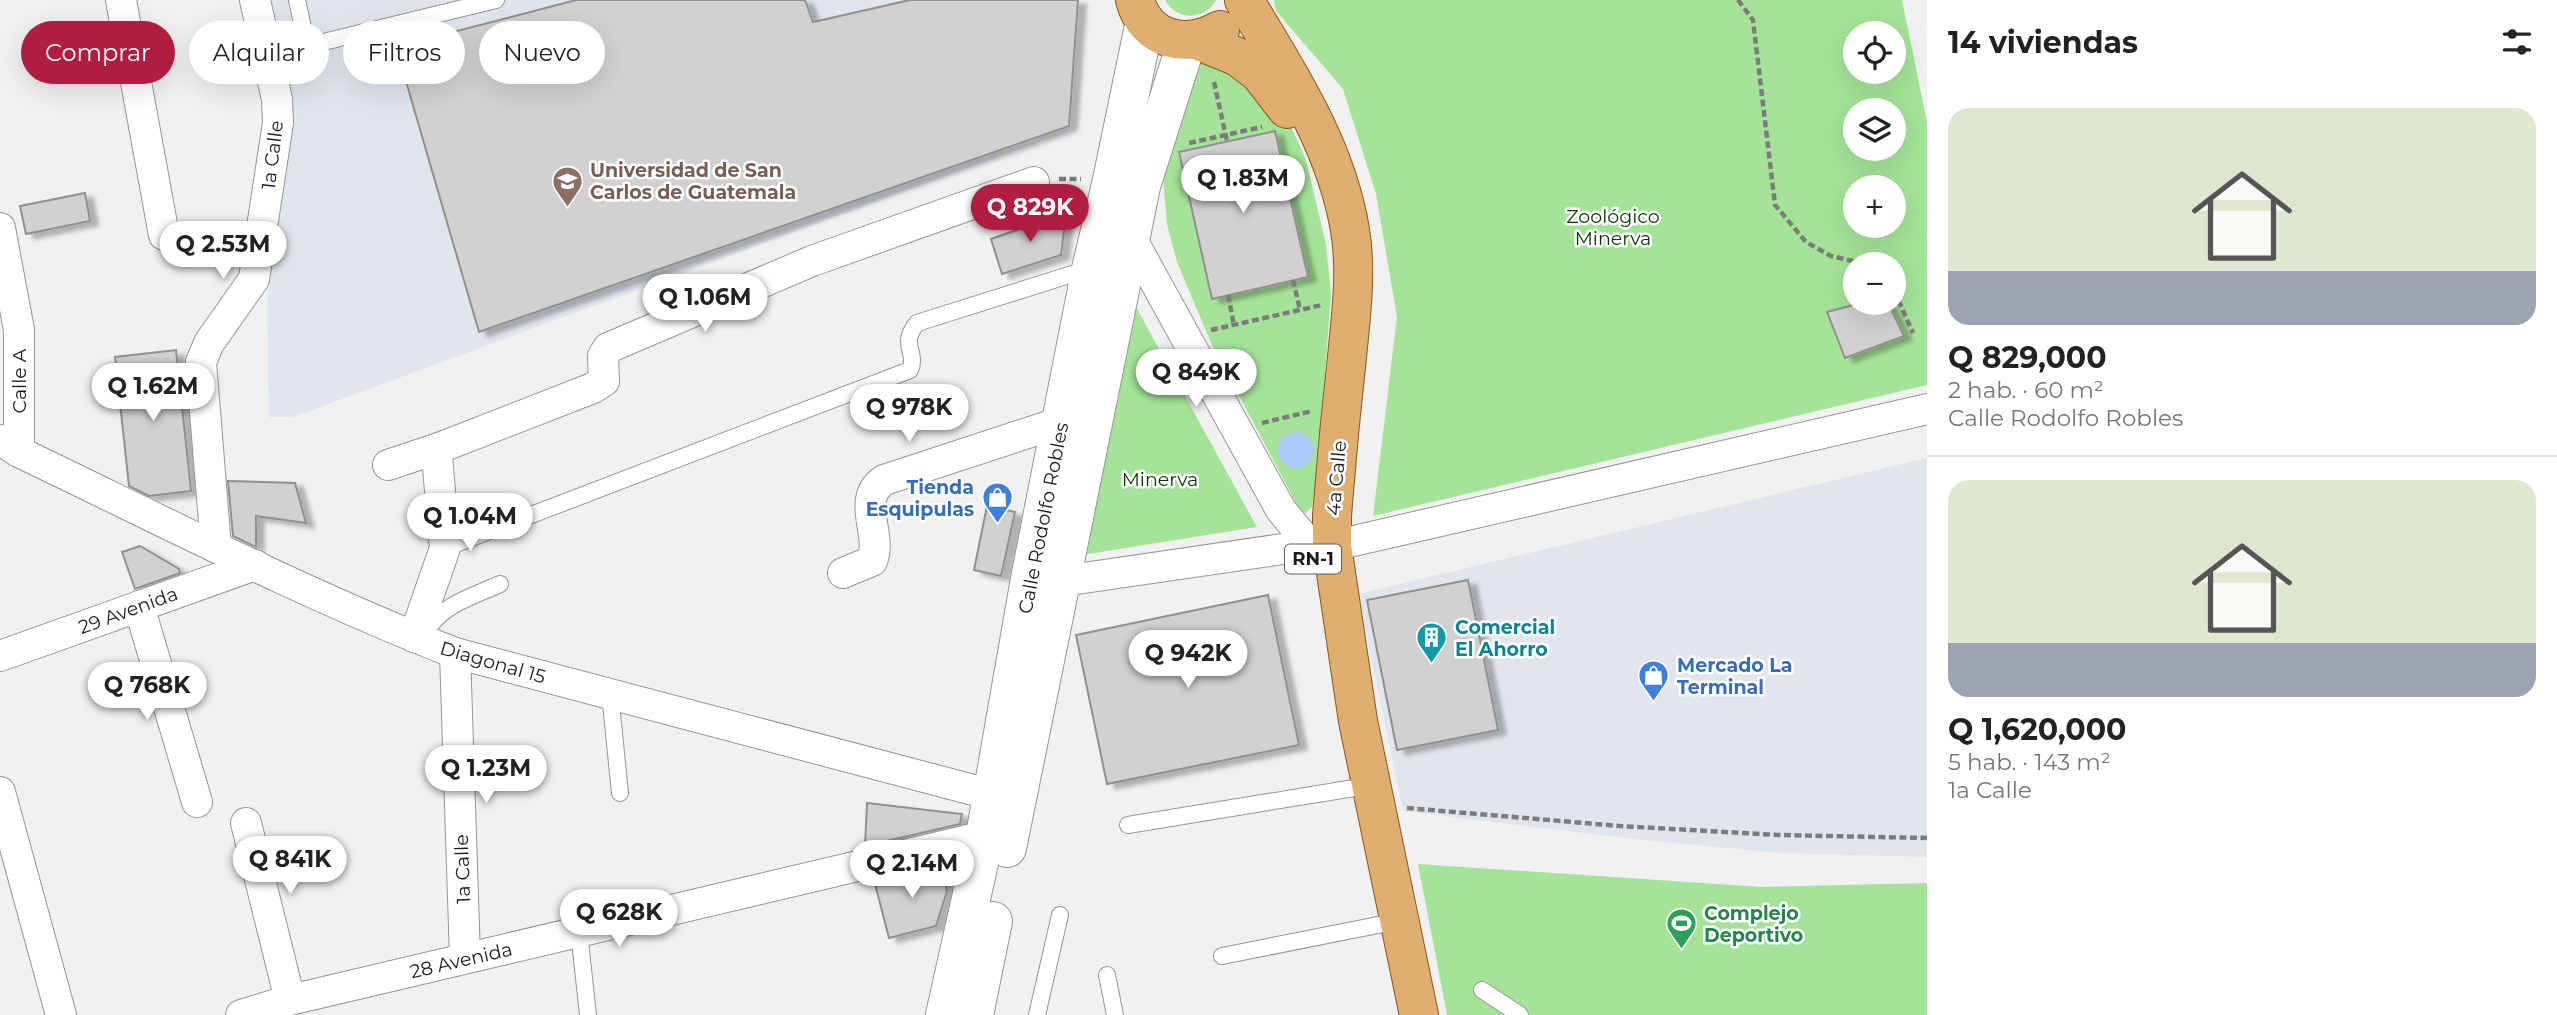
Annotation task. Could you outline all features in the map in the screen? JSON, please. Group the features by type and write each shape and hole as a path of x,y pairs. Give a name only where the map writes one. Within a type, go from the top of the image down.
{"main road":[{"name":"RN-1","path":"1140,11 1157,32 1198,52 1206,38 1223,29 1242,0"},
{"name":"4a Calle","path":"1242,0 1306,104 1338,180 1350,231 1354,282 1332,516 1321,545"},
{"name":"Calle Rodolfo Robles","path":"1046,580 1061,422 1091,269 1112,180 1140,11"},
{"name":"Calle Rodolfo Robles","path":"974,1015 997,837 1046,580 1141,186 1198,52"},
{"name":"4a Calle","path":"1198,52 1238,57 1260,74 1308,143 1327,206 1338,269 1339,304 1326,457 1318,512 1321,545 1358,721 1365,797 1383,925 1403,1015"},
{"name":"4a Calle","path":"1365,797 1419,1015"},
{"name":"Calle Rodolfo Robles","path":"945,1015 997,837"}],"street":[{"path":"121,0 164,235"},
{"name":"1a Calle","path":"255,0 260,21"},
{"name":"1a Calle","path":"216,547 201,362 209,343 249,288 257,270 278,123 273,84"},
{"path":"387,465 439,449 604,382 603,355 608,348 812,261 1034,182"},
{"name":"Calle A","path":"0,228 19,330 10,446"},
{"path":"1130,238 1281,510 1321,545"},
{"path":"1046,580 1321,545 1927,409"},
{"path":"843,573 872,561 876,552 869,499 876,485 884,480 1061,422"},
{"name":"Diagonal 15","path":"10,446 216,547 455,653 1004,798"},
{"path":"417,638 445,548 437,456 439,449"},
{"name":"29 Avenida","path":"0,656 255,565"},
{"path":"139,606 197,802"},
{"name":"1a Calle","path":"455,653 466,958"},
{"path":"0,792 61,1015"},
{"path":"246,822 290,1000"},
{"name":"28 Avenida","path":"241,1015 290,1000 466,958 997,837"}],"lane":[{"path":"297,0 302,21"},
{"path":"329,41 496,0"},
{"path":"445,548 910,370 913,364 909,333 917,323 1091,269"},
{"path":"417,638 449,607 500,584"},
{"path":"610,694 620,793"},
{"path":"1128,825 1365,797"},
{"path":"1037,1015 1060,915"},
{"path":"1222,956 1383,925"},
{"path":"579,932 588,1015"},
{"path":"1107,975 1115,1015"},
{"path":"1482,990 1520,1015"}],"path":[{"path":"1738,0 1753,20 1775,205 1806,242 1831,256 1843,259"},
{"path":"1198,52 1226,138"},
{"path":"1181,145 1226,138 1266,126"},
{"path":"1034,182 1059,178 1112,180"},
{"path":"1293,280 1300,310"},
{"path":"1228,295 1234,325"},
{"path":"1210,331 1326,305"},
{"path":"1905,315 1913,333"},
{"path":"1268,421 1300,414"},
{"path":"1365,797 1620,826 1778,835 1927,838"}],"shaded area":[{"name":"Universidad de San Carlos de Guatemala","path":"265,0 1077,0 1068,131 293,417 269,417 267,305 286,104 282,84 329,84 329,21 269,21"},
{"name":"Mercado La Terminal","path":"1927,458 1927,857 1781,853 1634,839 1403,811 1358,594"}],"green space":[{"path":"1165,0 1216,0 1205,12 1190,16 1176,12"},
{"name":"Zoológico Minerva","path":"1274,0 1902,0 1927,122 1927,385 1373,516 1397,317 1376,194 1343,89 1276,11"},
{"path":"1217,60 1289,122 1306,160 1326,244 1331,294 1319,455 1312,507 1306,513 1296,503 1212,345 1177,262 1167,224 1161,158 1200,63"},
{"name":"Minerva","path":"1130,296 1257,527 1082,555"},
{"name":"Complejo Deportivo","path":"1418,864 1762,887 1927,883 1927,1015 1447,1015"}],"water":[{"path":"1296,432 1309,437 1314,450 1309,463 1296,468 1283,463 1278,450 1283,437"}],"building":[{"name":"Universidad de San Carlos de Guatemala","path":"576,0 805,0 813,22 910,0 1078,0 1069,126 479,332 407,84 465,84 465,29 479,25 479,84 605,84 605,21 496,21"},
{"path":"1275,131 1308,277 1212,299 1179,152"},
{"path":"85,193 90,221 26,234 20,206"},
{"path":"1066,213 1061,255 1002,274 991,239"},
{"path":"1843,308 1843,315 1894,315 1904,336 1845,358 1827,312"},
{"path":"176,350 191,491 149,496 129,486 115,357"},
{"path":"228,481 295,483 306,523 256,516 256,547 233,536"},
{"path":"987,506 1015,512 1001,576 974,570"},
{"path":"140,546 179,569 180,573 135,589 122,552"},
{"name":"Comercial El Ahorro","path":"1468,580 1498,730 1397,750 1367,600"},
{"path":"1268,595 1299,745 1107,784 1076,635"},
{"path":"867,803 962,814 960,824 865,846"},
{"path":"941,864 947,891 936,926 889,938 874,880"}],"place":[{"name":"Universidad de San Carlos de Guatemala","path":"567,208"},
{"name":"Tienda Esquipulas","path":"997,525"},
{"name":"Comercial El Ahorro","path":"1432,665"},
{"name":"Mercado La Terminal","path":"1654,703"},
{"name":"Complejo Deportivo","path":"1681,951"}]}
